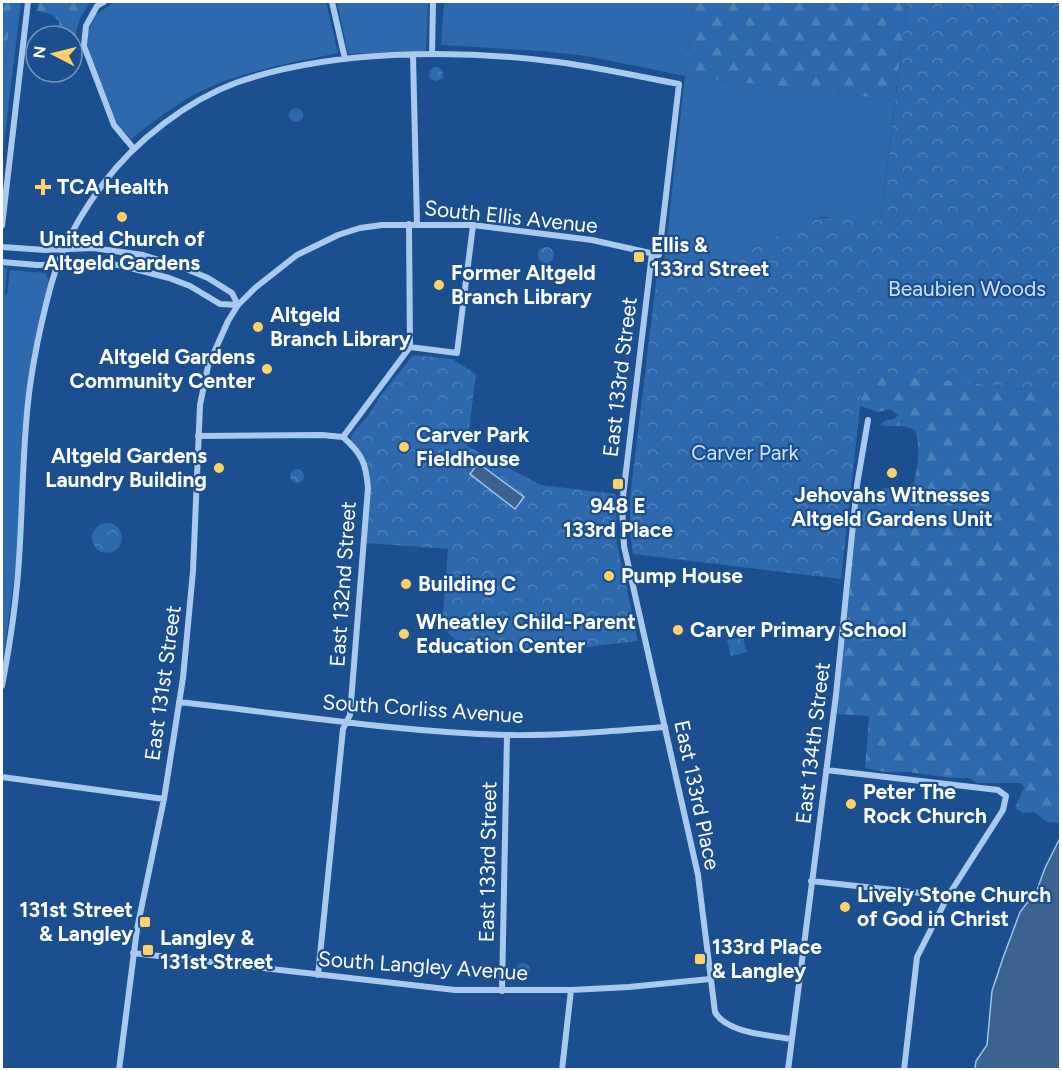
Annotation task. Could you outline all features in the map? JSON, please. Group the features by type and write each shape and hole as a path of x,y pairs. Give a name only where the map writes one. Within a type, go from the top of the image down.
{"street":[{"path":"2,226 28,2"},
{"path":"104,2 97,6 86,26 84,46 114,125 134,149"},
{"path":"332,2 345,59"},
{"path":"2,686 18,576 28,403 40,332 58,265 91,200 134,149 176,116 238,83 291,69 345,59 432,54 433,2"},
{"name":"East 133rd Street","path":"432,54 546,60 679,84 622,505"},
{"path":"413,55 417,224"},
{"path":"198,436 322,435 343,437 410,347 409,224"},
{"name":"South Ellis Avenue","path":"238,305 277,270 316,245 360,228 409,224 473,225 592,240 655,254"},
{"path":"410,347 457,353 473,225"},
{"path":"2,247 45,250 93,248 143,255 170,263 221,285 232,292 238,305 220,304 190,286 143,270 103,264 58,265 2,262"},
{"name":"East 131st Street","path":"118,1070 133,953 164,799 179,702 193,571 200,405 208,366 227,322 238,305"},
{"name":"East 134th Street","path":"788,1070 840,658 857,485 868,420"},
{"name":"East 132nd Street","path":"318,975 343,729 350,715 368,488 366,467 356,449 343,437"},
{"name":"East 133rd Place","path":"622,505 624,546 698,874 713,1004 717,1017 737,1029 791,1040"},
{"name":"South Corliss Avenue","path":"179,702 438,731 507,735 594,733 665,727"},
{"name":"East 133rd Street","path":"502,991 507,735"},
{"path":"826,770 998,790 1006,796 1003,810 948,896 917,957 904,1070"},
{"path":"2,777 164,799"},
{"path":"811,881 948,896"},
{"name":"South Langley Avenue","path":"133,953 455,990 571,990 710,979"},
{"path":"562,1070 571,990"}],"green space":[{"path":"2,2 12,2 5,62 2,62"},
{"path":"12,2 21,2 2,159 2,62 5,62"},
{"path":"39,2 91,2 78,24 59,24 59,21 51,14 37,11"},
{"path":"114,2 326,2 338,53 242,75 206,89 173,108 131,139 115,118 88,48 88,32 96,15"},
{"path":"337,2 428,2 426,51 348,54"},
{"path":"444,2 693,2 685,76 586,56 441,45"},
{"path":"693,2 907,2 895,100 685,76"},
{"path":"907,2 1060,2 1060,394 864,370 841,579 633,554 630,533 630,497 658,267 664,263 702,268 739,263 740,255 811,219 840,217 881,221"},
{"path":"436,67 441,69 443,74 441,79 436,81 431,79 429,74 431,69"},
{"path":"685,76 895,100 881,221 824,217 812,219 740,255 739,263 702,268 664,263"},
{"path":"296,108 301,110 303,115 301,120 296,122 291,120 289,115 291,110"},
{"path":"546,247 554,255 546,263 538,255"},
{"path":"2,267 7,268 5,295 7,295 10,270 45,273 49,281 26,395 16,563 2,669"},
{"path":"413,355 452,359 476,374 467,446 541,485 616,494 617,544 638,641 535,653 464,648 442,627 448,549 365,543 370,475 353,444 351,435"},
{"path":"864,370 1060,394 1060,823 1047,822 1034,812 1023,813 1015,808 1024,788 1021,783 978,783 969,778 886,772 865,768 869,716 837,714 859,498 864,490 890,488 903,490 914,483 917,470 916,431 906,426 880,425 898,415 890,409 879,412 860,406"},
{"path":"297,469 302,471 304,476 302,481 297,483 292,481 290,476 292,471"},
{"path":"107,523 118,527 122,538 118,549 107,553 96,549 92,538 96,527"},
{"path":"743,637 747,652 731,656 727,640"},
{"path":"523,963 528,965 530,970 528,975 523,977 518,975 516,970 518,965"}],"shaded area":[{"path":"478,463 524,497 515,509 470,474"},
{"path":"1060,838 1060,1069 975,1069 976,1061 987,1045 992,991 1003,958 1020,912 1037,890"}],"place":[{"name":"TCA Health","path":"43,187"},
{"name":"United Church of Altgeld Gardens","path":"122,217"},
{"name":"Ellis & 133rd Street","path":"639,257"},
{"name":"Former Altgeld Branch Library","path":"439,285"},
{"name":"Altgeld Branch Library","path":"258,327"},
{"name":"Altgeld Gardens Community Center","path":"267,369"},
{"name":"Carver Park Fieldhouse","path":"404,447"},
{"name":"Altgeld Gardens Laundry Building","path":"219,468"},
{"name":"Jehovahs Witnesses Altgeld Gardens Unit","path":"892,473"},
{"name":"948 E 133rd Place","path":"618,484"},
{"name":"Pump House","path":"609,576"},
{"name":"Building C","path":"406,584"},
{"name":"Carver Primary School","path":"678,630"},
{"name":"Wheatley Child-Parent Education Center","path":"404,634"},
{"name":"Peter The Rock Church","path":"851,804"},
{"name":"Lively Stone Church of God in Christ","path":"845,907"},
{"name":"131st Street & Langley","path":"145,922"},
{"name":"Langley & 131st Street","path":"148,950"},
{"name":"133rd Place & Langley","path":"700,959"}],"park label":[{"name":"Beaubien Woods","path":"967,289"},
{"name":"Carver Park","path":"745,453"}]}
